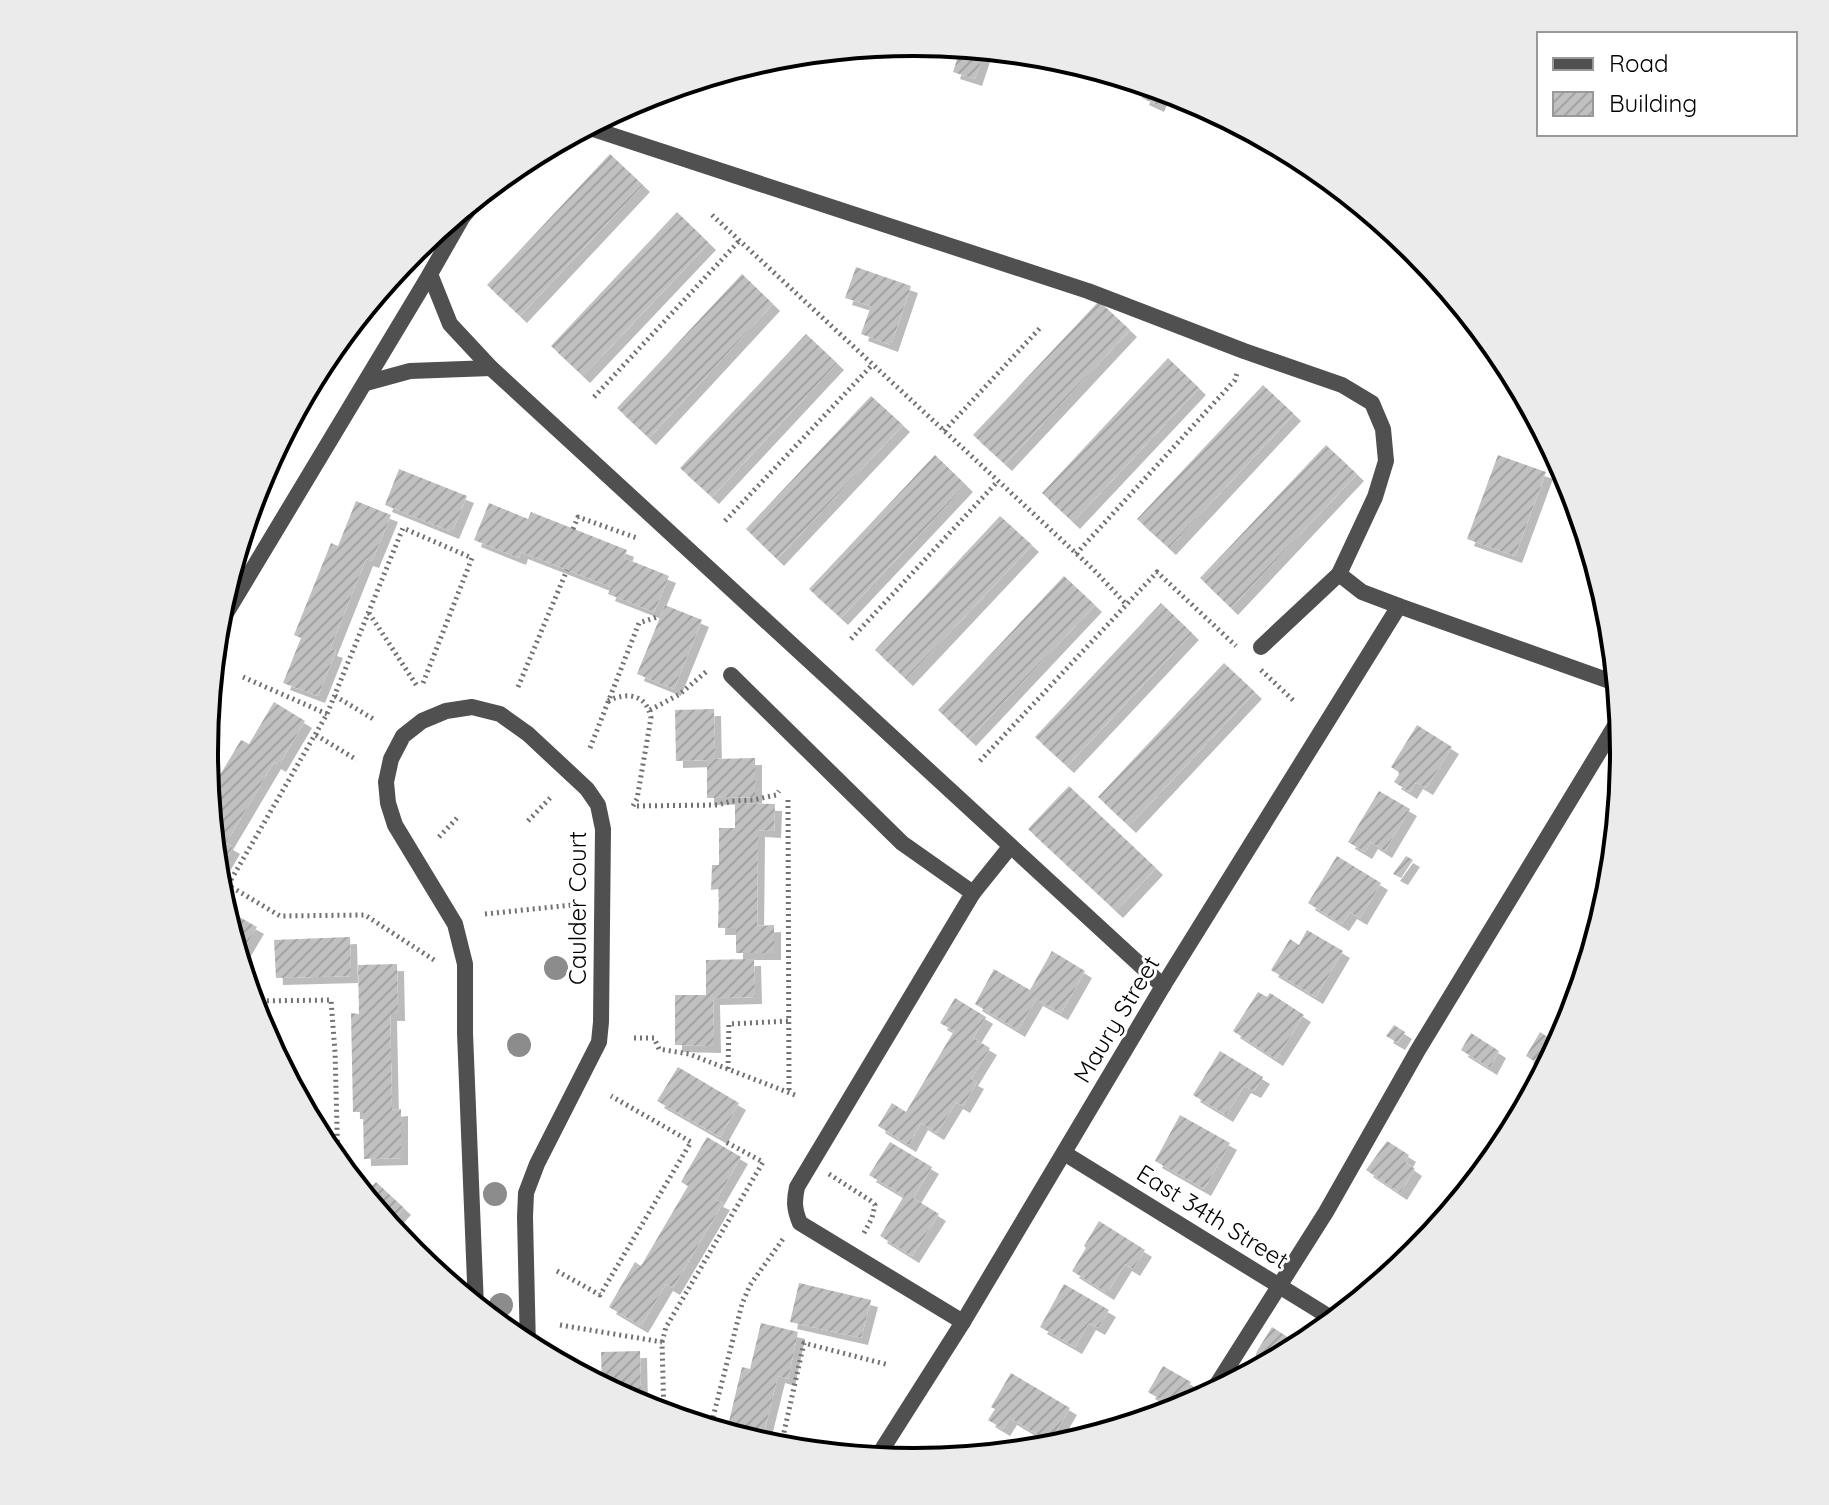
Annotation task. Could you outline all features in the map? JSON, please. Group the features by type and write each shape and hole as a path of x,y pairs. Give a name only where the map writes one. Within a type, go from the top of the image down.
{"street":[{"path":"600,131 1088,291 1342,385 1372,403 1383,429 1386,461 1375,497 1339,574 1256,654"},
{"path":"236,597 456,228"},
{"path":"430,274 450,324 491,368 1163,986"},
{"path":"366,383 410,371 491,368"},
{"path":"1339,574 1362,592 1607,678"},
{"name":"Maury Street","path":"883,1448 963,1322 1163,986 1399,606"},
{"path":"731,675 902,843 973,893"},
{"name":"Caulder Court","path":"475,1293 465,964 455,924 395,825 386,782 391,759 403,736 422,721 446,711 472,707 500,714 528,734 587,789 598,805 603,829 599,1042 537,1164 526,1193 528,1332"},
{"path":"1221,1378 1326,1212 1418,1050 1611,733"},
{"path":"963,1322 800,1223 794,1200 797,1187 973,893 1010,847"},
{"name":"East 34th Street","path":"1064,1153 1326,1315"}],"path":[{"path":"712,215 1126,604"},
{"path":"594,397 740,240"},
{"path":"944,431 1040,328"},
{"path":"725,521 873,364"},
{"path":"1076,554 1235,380"},
{"path":"851,639 998,481"},
{"path":"573,529 578,517 646,541"},
{"path":"230,882 327,714 403,528 472,558 420,684 369,612"},
{"path":"518,687 567,570"},
{"path":"980,761 1157,572 1240,650"},
{"path":"590,748 639,623 657,617"},
{"path":"1256,654 1295,702"},
{"path":"650,710 680,694 707,670"},
{"path":"243,677 327,714"},
{"path":"608,701 631,695 644,701 650,710 649,732 637,799 633,806 718,805 776,795 779,791"},
{"path":"335,696 375,720"},
{"path":"316,735 357,760"},
{"path":"528,821 551,797"},
{"path":"634,1038 654,1038 659,1049 689,1054 792,1094 788,800"},
{"path":"439,837 457,818"},
{"path":"231,887 280,916 365,915 434,960"},
{"path":"485,914 572,905"},
{"path":"264,1001 331,1000 337,1142"},
{"path":"728,1069 729,1024 789,1021"},
{"path":"557,1271 600,1295 691,1142 611,1096"},
{"path":"664,1402 662,1342 666,1327 763,1162 724,1141"},
{"path":"825,1172 875,1205 862,1237"},
{"path":"713,1419 742,1304 750,1285 788,1232"},
{"path":"560,1325 662,1342"},
{"path":"783,1437 804,1343 889,1365"}],"building":[{"path":"958,57 982,59 975,79 953,72"},
{"path":"1143,95 1159,101 1157,105 1142,98"},
{"path":"610,154 643,185 520,316 487,285"},
{"path":"677,212 709,243 583,376 551,346"},
{"path":"856,267 911,286 891,345 861,334 871,306 845,298"},
{"path":"742,274 773,304 649,438 617,408"},
{"path":"1099,301 1130,330 1005,464 973,435"},
{"path":"806,334 837,363 712,497 680,468"},
{"path":"1168,358 1199,388 1073,522 1042,493"},
{"path":"1263,385 1294,414 1169,548 1137,519"},
{"path":"871,396 903,425 777,559 746,529"},
{"path":"1326,445 1357,474 1231,608 1200,578"},
{"path":"935,455 966,485 841,618 809,589"},
{"path":"1498,455 1546,472 1515,556 1467,539"},
{"path":"399,469 467,496 452,532 385,505"},
{"path":"356,501 391,515 372,561 366,559 330,649 336,651 318,696 283,683 301,638 294,635 331,543 338,546"},
{"path":"489,503 528,519 531,512 627,550 624,558 669,576 654,612 608,594 611,587 521,552 519,558 474,540"},
{"path":"1000,516 1032,545 906,679 875,650"},
{"path":"1064,576 1095,605 969,739 938,710"},
{"path":"1161,603 1192,633 1067,766 1035,737"},
{"path":"665,605 702,620 674,689 637,674"},
{"path":"1224,663 1255,692 1129,826 1098,797"},
{"path":"274,702 305,721 279,765 274,762 226,843 233,847 226,858 219,777 241,740 249,744"},
{"path":"714,709 715,759 755,758 755,797 707,798 707,760 676,761 675,710"},
{"path":"1417,725 1452,747 1426,788 1416,782 1410,792 1394,782 1400,773 1391,767"},
{"path":"1069,786 1156,868 1116,911 1028,829"},
{"path":"1379,791 1410,809 1385,851 1371,842 1365,852 1348,842"},
{"path":"735,803 775,804 774,831 758,830 757,926 774,925 774,953 736,953 736,928 718,928 719,889 711,890 712,865 719,865 719,828 735,828"},
{"path":"1337,856 1381,883 1360,918 1350,912 1342,924 1308,903"},
{"path":"1406,856 1413,860 1401,878 1393,874"},
{"path":"238,916 257,927 246,946"},
{"path":"1307,930 1343,951 1316,997 1271,970 1290,939 1299,945"},
{"path":"350,937 351,976 276,978 274,940"},
{"path":"1052,951 1085,971 1061,1013 1036,999 1018,1030 975,1004 994,969 1030,990"},
{"path":"754,959 755,997 713,998 714,1046 675,1045 675,995 706,995 706,960"},
{"path":"397,964 398,1014 390,1014 392,1110 401,1109 401,1158 364,1159 363,1112 353,1112 351,1013 359,1014 358,965"},
{"path":"1258,992 1267,997 1270,993 1304,1015 1276,1059 1233,1031"},
{"path":"955,998 986,1017 973,1038 990,1048 971,1079 977,1082 963,1106 956,1102 937,1133 921,1123 909,1145 878,1126 892,1103 906,1112 954,1031 940,1023"},
{"path":"1394,1025 1405,1032 1398,1043 1386,1036"},
{"path":"1540,1032 1549,1038 1538,1063 1526,1056"},
{"path":"1471,1033 1499,1051 1490,1068 1461,1050"},
{"path":"1220,1051 1263,1077 1254,1091 1244,1086 1226,1115 1193,1095"},
{"path":"678,1067 739,1103 720,1137 657,1101"},
{"path":"1180,1115 1230,1143 1204,1189 1155,1161"},
{"path":"707,1137 741,1157 716,1200 723,1203 673,1288 666,1284 641,1326 609,1307 635,1262 641,1266 688,1186 681,1182"},
{"path":"1387,1141 1409,1155 1405,1162 1415,1169 1400,1193 1366,1170"},
{"path":"890,1142 932,1167 913,1198 939,1214 912,1256 880,1236 904,1196 869,1175"},
{"path":"376,1182 404,1208 396,1217 371,1187"},
{"path":"1099,1221 1145,1250 1133,1269 1125,1264 1107,1293 1072,1271"},
{"path":"799,1283 871,1300 861,1338 790,1322"},
{"path":"1064,1284 1109,1310 1098,1328 1089,1323 1075,1347 1040,1327"},
{"path":"761,1323 798,1332 788,1379 778,1376 764,1432 729,1423 742,1367 750,1369"},
{"path":"1272,1327 1290,1339 1256,1359 1257,1351"},
{"path":"640,1351 641,1393 602,1375 601,1352"},
{"path":"1163,1366 1191,1382 1183,1395 1165,1402 1148,1392"},
{"path":"1011,1373 1070,1408 1054,1435 1042,1437 1010,1418 1003,1429 988,1420 995,1409 991,1407"}]}
